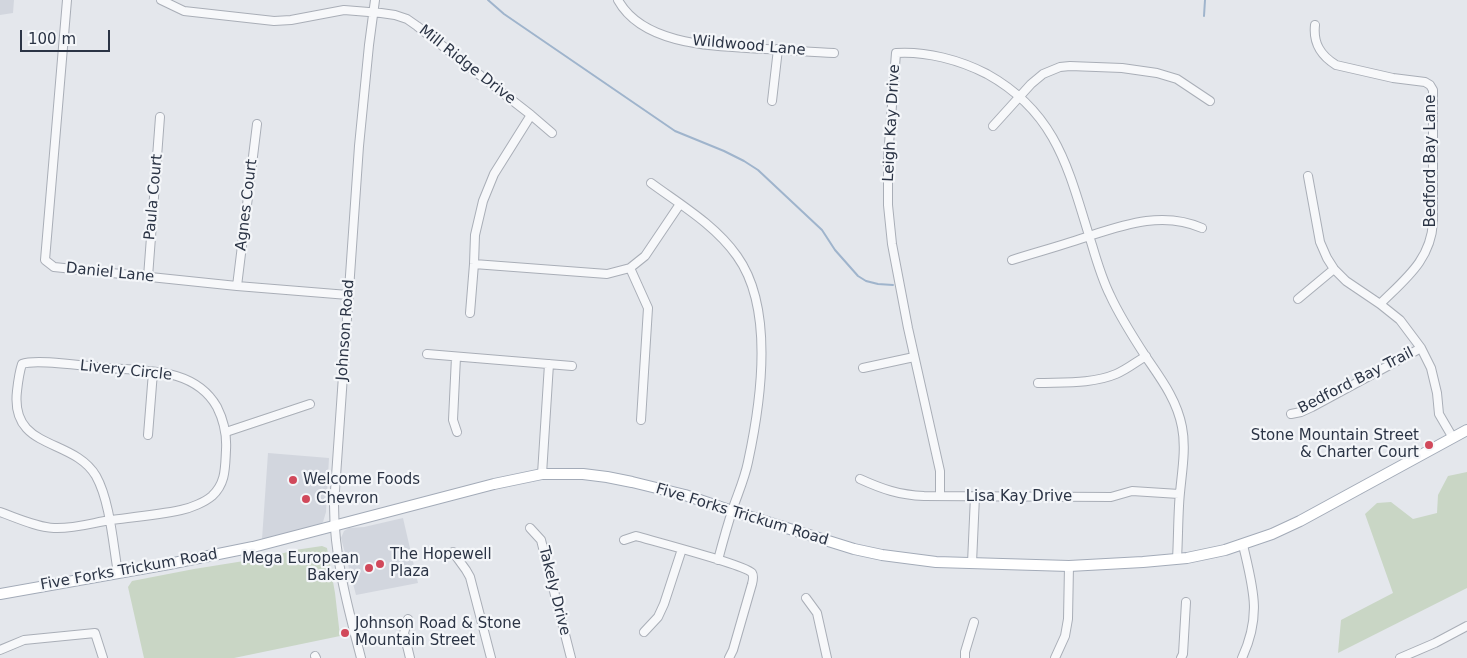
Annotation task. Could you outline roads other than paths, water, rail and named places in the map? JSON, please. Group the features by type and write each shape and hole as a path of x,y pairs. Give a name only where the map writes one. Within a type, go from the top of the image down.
{"main road":[{"name":"Five Forks Trickum Road","path":"0,594 254,547 494,484 542,474 583,474 607,477 685,495 854,549 882,555 936,562 1069,566 1177,559 1200,556 1243,545 1272,534 1308,517 1467,430"}],"street":[{"name":"Daniel Lane","path":"67,0 45,260 54,267 348,295"},
{"path":"161,0 184,11 274,21 291,20 344,10 374,12"},
{"name":"Johnson Road","path":"361,658 347,604 334,526 334,498 359,146 375,0"},
{"name":"Wildwood Lane","path":"618,0 626,12 636,20 657,33 677,40 702,44 834,53"},
{"name":"Mill Ridge Drive","path":"374,12 407,19 552,133"},
{"name":"Bedford Bay Lane","path":"1315,25 1314,37 1316,44 1330,61 1336,65 1393,78 1425,82 1433,90 1433,213 1431,240 1420,263 1380,304"},
{"path":"772,101 778,49"},
{"name":"Leigh Kay Drive","path":"940,496 940,471 914,357 894,252 888,205 888,157 896,53 907,52 966,64 994,78 1020,96 1044,124 1062,154 1109,294 1126,325 1171,396 1181,422 1183,446 1177,559"},
{"path":"993,126 1043,74 1060,67 1122,68 1157,73 1177,79 1210,101"},
{"path":"470,313 475,235 483,201 494,174 531,115"},
{"name":"Paula Court","path":"148,277 160,117"},
{"name":"Agnes Court","path":"238,286 257,124"},
{"path":"1308,176 1320,242 1327,258 1334,269 1346,281 1400,320 1421,348 1431,368 1437,393 1439,414 1453,438"},
{"path":"651,183 712,227 737,256 751,282 760,313 759,394 748,464 718,560"},
{"path":"474,264 606,274 630,268 645,256 680,204"},
{"path":"1012,260 1138,222 1171,220 1186,222 1202,228"},
{"path":"630,268 648,308 641,420"},
{"path":"1298,299 1334,269"},
{"name":"Bedford Bay Trail","path":"1291,414 1312,407 1421,348"},
{"path":"427,354 572,366"},
{"path":"1038,383 1089,381 1103,378 1117,374 1146,356"},
{"path":"456,357 453,420 457,432"},
{"path":"863,368 914,357"},
{"name":"Livery Circle","path":"0,512 40,525 66,528 109,520 182,510 205,501 212,496 223,482 226,432 222,417 211,397 202,388 178,376 153,372 27,362 22,364 16,401 20,417 28,431 47,443 65,450 80,459 95,475 104,496 109,520 118,573"},
{"path":"542,474 549,364"},
{"path":"148,435 153,372"},
{"path":"226,432 310,404"},
{"name":"Lisa Kay Drive","path":"860,479 897,494 924,496 1111,497 1132,491 1180,494"},
{"path":"972,563 975,496"},
{"name":"Takely Drive","path":"530,528 541,540 571,658"},
{"path":"624,540 636,536 744,568 751,572 754,577 729,658"},
{"path":"1242,658 1249,643 1255,607 1252,578 1243,545"},
{"path":"644,632 658,617 664,604 682,549"},
{"path":"453,552 470,577 491,658"},
{"path":"1055,658 1065,636 1068,619 1069,566"},
{"path":"806,598 816,613 826,658"},
{"path":"1181,658 1183,654 1186,602"},
{"path":"408,618 404,633 410,658"},
{"path":"965,658 974,622"},
{"path":"1400,658 1435,643 1467,626"},
{"path":"0,650 24,640 95,633 103,658"}],"waterway":[{"path":"488,0 504,14 675,131 724,151 758,170 822,230 835,250 858,276 866,281 893,285"},
{"path":"1204,16 1205,0"}],"place":[{"name":"Stone Mountain Street & Charter Court","path":"1429,445"},
{"name":"Welcome Foods","path":"293,480"},
{"name":"Chevron","path":"306,499"},
{"name":"The Hopewell Plaza","path":"380,564"},
{"name":"Mega European Bakery","path":"369,568"},
{"name":"Johnson Road & Stone Mountain Street","path":"345,633"}]}
